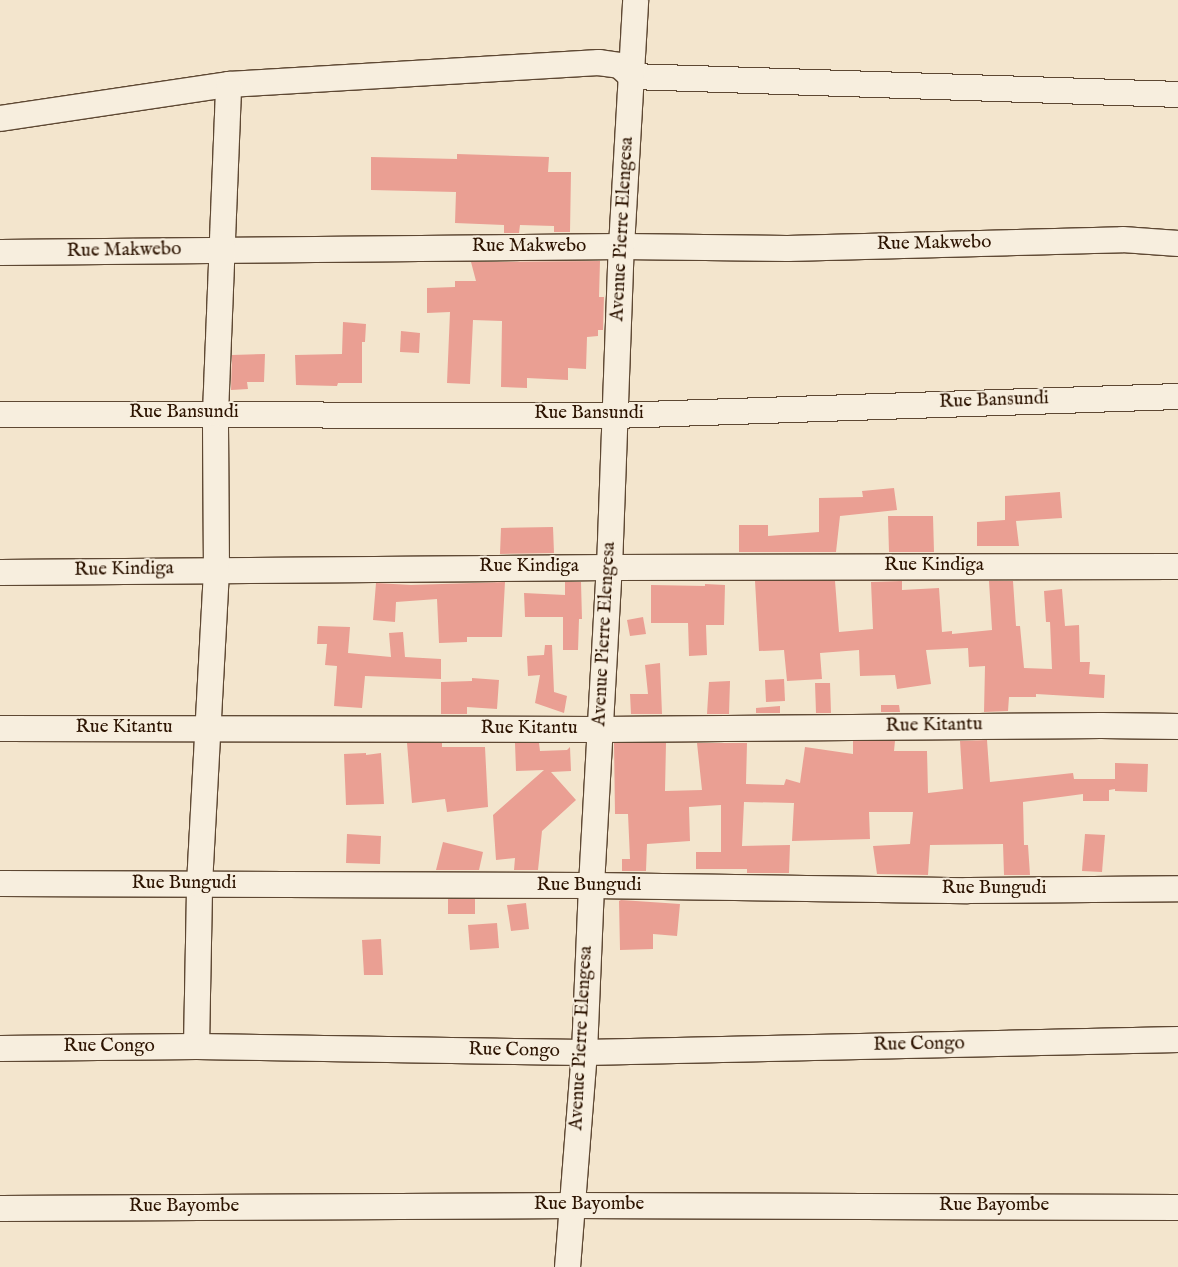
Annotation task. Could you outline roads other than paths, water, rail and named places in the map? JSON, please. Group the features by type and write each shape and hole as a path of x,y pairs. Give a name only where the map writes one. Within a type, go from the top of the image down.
{"street":[{"name":"Avenue Pierre Elengesa","path":"567,1267 584,1052 591,886 610,567 621,246 635,0"},
{"path":"0,118 228,84 598,62 619,65 631,76 1178,94"},
{"path":"196,1046 199,884 216,569 215,413 228,84"},
{"name":"Rue Makwebo","path":"0,252 621,246 787,248 1122,239 1178,243"},
{"name":"Rue Bansundi","path":"0,414 614,415 1178,396"},
{"name":"Rue Kindiga","path":"0,572 216,569 1178,566"},
{"name":"Rue Kitantu","path":"0,728 600,729 1101,724 1178,726"},
{"name":"Rue Bungudi","path":"0,883 967,890 1178,888"},
{"name":"Rue Congo","path":"0,1048 196,1046 584,1052 1178,1039"},
{"name":"Rue Bayombe","path":"0,1208 571,1205 1178,1206"}]}
